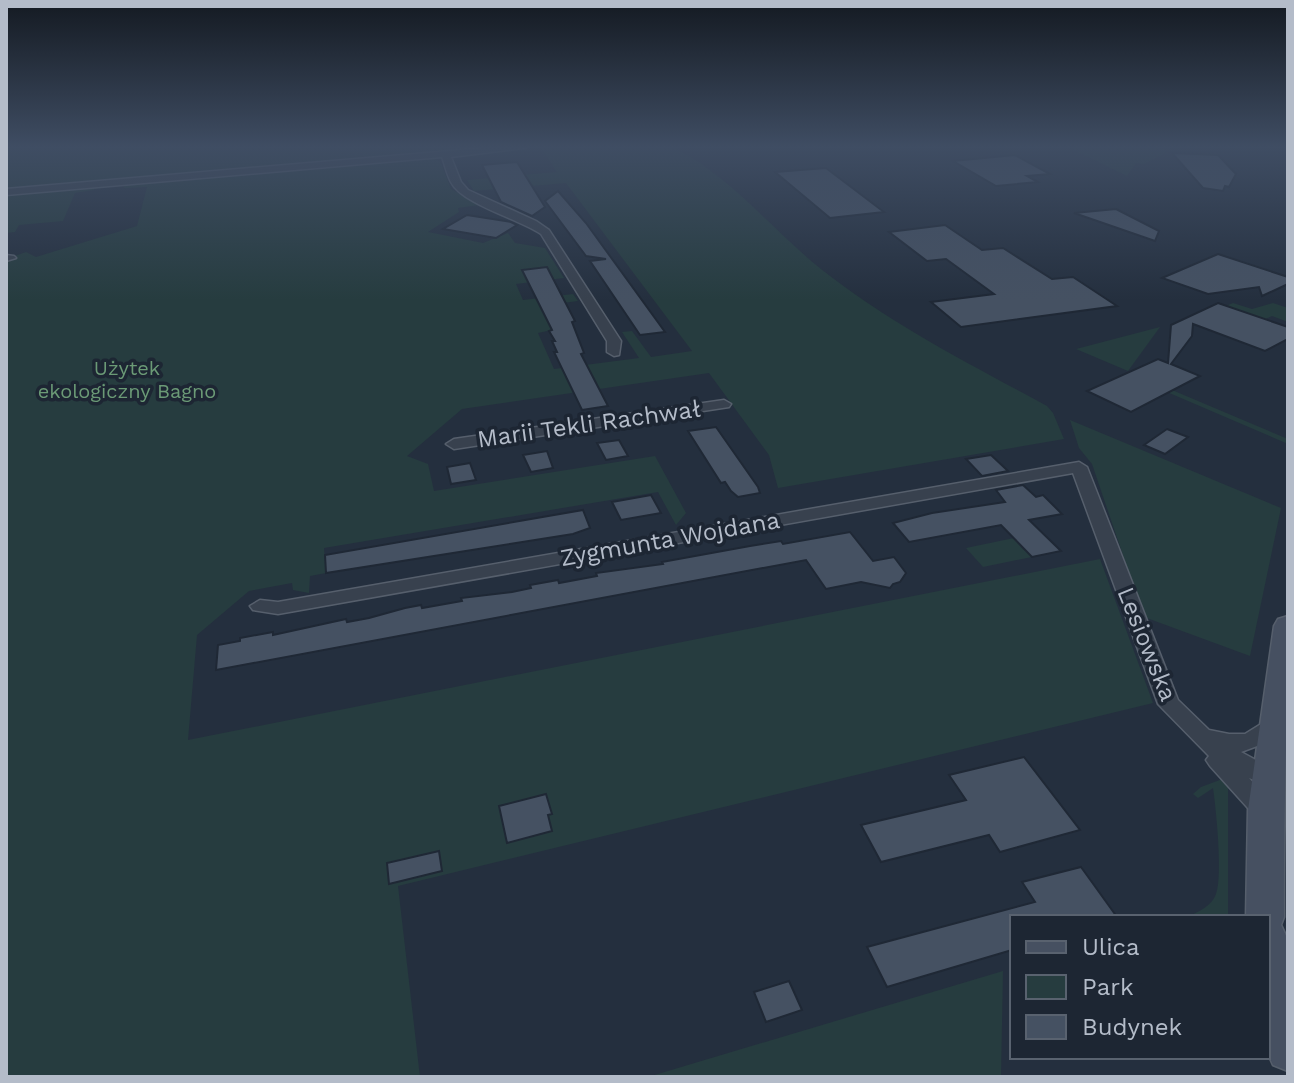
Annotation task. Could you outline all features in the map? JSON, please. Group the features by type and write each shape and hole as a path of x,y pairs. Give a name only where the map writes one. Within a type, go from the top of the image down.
{"main road":[{"path":"1265,915 1275,801 1274,724 1288,626"},
{"path":"1270,949 1288,1050"}],"street":[{"path":"477,199 545,232 614,341 614,352"},
{"name":"Marii Tekli Rachwał","path":"454,444 724,404"},
{"name":"Zygmunta Wojdana","path":"260,606 278,608 1079,467"},
{"name":"Lesiowska","path":"1079,467 1161,690 1169,704 1190,727 1275,801"},
{"path":"1190,727 1211,739 1241,745 1263,737 1274,724"},
{"path":"1190,727 1275,801"}],"green space":[{"path":"6,199 73,199 63,221 19,225 15,232 6,233"},
{"name":"Użytek ekologiczny Bagno","path":"144,199 468,199 479,205 458,208 459,212 428,232 483,243 508,233 515,243 545,248 564,278 516,284 523,300 573,294 578,301 540,306 552,330 538,333 554,369 639,358 622,332 632,331 651,357 692,351 578,199 744,199 803,254 875,308 1047,406 1064,439 778,488 769,455 709,373 462,409 407,456 428,464 434,491 655,456 686,513 676,525 658,492 324,548 326,573 310,576 309,593 293,590 292,583 249,591 197,635 188,740 1100,559 1153,703 398,886 420,1077 6,1077 6,259 26,252 36,257 137,226"},
{"path":"1233,303 1252,309 1273,303 1288,308 1288,322 1272,316 1253,325 1214,311"},
{"path":"1160,327 1128,371 1076,349"},
{"path":"1172,390 1288,439 1288,444 1167,392"},
{"path":"1070,420 1281,508 1250,656 1144,617 1092,464 1079,448"},
{"path":"1014,538 1032,557 983,567 966,548"},
{"path":"1225,778 1228,785 1228,915 1191,915 1214,898 1219,873 1213,788 1198,798 1193,794 1201,787"},
{"path":"1003,971 1001,1077 648,1077"}],"building":[{"path":"499,199 540,199 545,207 532,216"},
{"path":"565,199 665,332 640,335 590,261 606,259 586,256 545,201"},
{"path":"807,199 866,199 884,212 830,218"},
{"path":"1116,209 1159,231 1155,241 1074,213"},
{"path":"467,215 517,225 496,238 443,229"},
{"path":"945,225 982,250 1003,248 1052,279 1073,277 1117,306 961,327 931,302 994,294 946,259 927,261 889,232"},
{"path":"1218,254 1288,277 1288,284 1262,296 1259,287 1208,294 1162,278"},
{"path":"547,267 575,321 572,322 584,353 581,354 608,406 582,410 554,352 557,352 552,341 555,341 549,331 552,330 522,270"},
{"path":"1218,303 1288,327 1288,339 1265,351 1193,324 1192,336 1171,364 1200,376 1131,412 1087,391 1158,359 1168,363 1171,325"},
{"path":"716,427 760,493 738,497 725,482 721,483 688,431"},
{"path":"1167,429 1188,437 1165,454 1144,445"},
{"path":"619,440 628,456 606,460 597,443"},
{"path":"547,451 553,468 531,472 523,455"},
{"path":"991,455 1008,471 982,476 966,459"},
{"path":"470,463 476,480 451,484 447,467"},
{"path":"1023,485 1036,497 1043,495 1062,514 1029,520 1061,551 1032,557 1001,525 909,542 893,523 932,513 1005,502 996,490"},
{"path":"651,495 661,513 621,520 612,502"},
{"path":"583,510 590,528 573,534 326,573 325,555"},
{"path":"850,532 873,561 894,557 906,573 900,582 890,588 861,582 826,589 806,560 216,670 218,645 240,641 240,638 273,632 273,635 346,619 347,622 405,608 462,601 461,598 512,592 531,588 530,585 558,580 559,583 597,576 596,573 663,564 750,546 781,541 783,544"},
{"path":"1024,757 1080,830 1000,852 989,835 881,862 861,825 966,800 949,775"},
{"path":"546,794 552,814 548,815 552,831 507,843 499,806"},
{"path":"439,851 442,871 389,884 387,863"},
{"path":"1081,867 1116,915 1010,915 1010,951 887,987 867,947 1035,902 1022,882"},
{"path":"789,981 802,1010 766,1022 754,992"}]}
